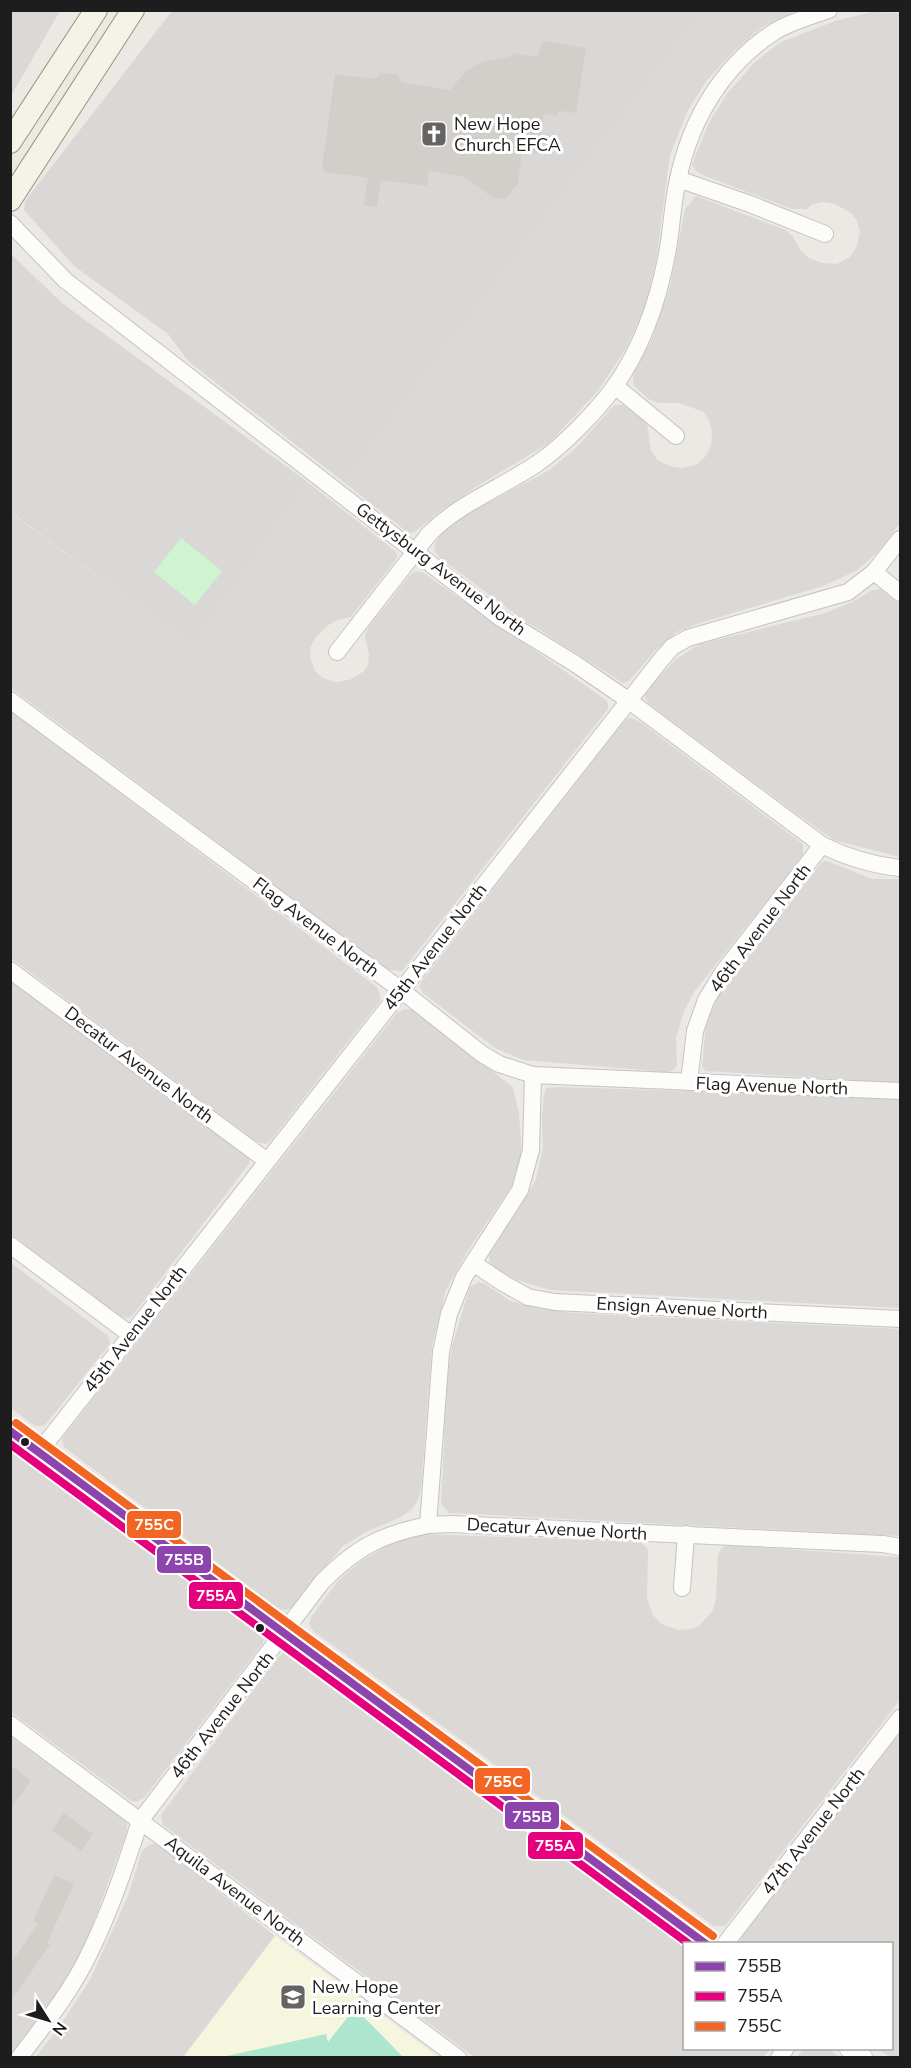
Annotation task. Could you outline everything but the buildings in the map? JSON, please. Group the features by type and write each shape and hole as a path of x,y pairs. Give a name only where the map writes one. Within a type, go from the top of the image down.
{"main road":[{"path":"10,142 96,10"},
{"path":"10,200 133,10"}],"street":[{"path":"338,652 415,552 443,520 537,464 564,443 615,386 641,339 658,294 678,179 693,130 703,109 723,78 747,52 776,31 829,10"},
{"path":"678,179 750,204 825,234"},
{"name":"Gettysburg Avenue North","path":"10,223 66,281 500,617 628,700 822,845 849,858 900,868"},
{"path":"615,386 676,436"},
{"name":"45th Avenue North","path":"39,1452 628,700 672,647 688,638 838,596 861,583 874,572 900,539"},
{"path":"874,572 900,593"},
{"name":"Flag Avenue North","path":"10,700 401,990 482,1054 499,1064 533,1075 900,1091"},
{"name":"46th Avenue North","path":"688,1082 695,1031 712,991 723,972 822,845"},
{"name":"Decatur Avenue North","path":"10,970 267,1161"},
{"path":"428,1525 441,1352 449,1314 464,1277 510,1207 524,1180 531,1150 533,1075"},
{"path":"10,1245 131,1335"},
{"name":"Ensign Avenue North","path":"473,1263 528,1297 555,1302 900,1319"},
{"path":"10,1431 704,1942"},
{"name":"Decatur Avenue North","path":"428,1525 452,1524 686,1534 883,1544 900,1547"},
{"name":"46th Avenue North","path":"19,2058 66,1995 91,1951 127,1861 140,1821 322,1582 344,1560 369,1543 398,1531 428,1525"},
{"path":"682,1588 686,1534"},
{"name":"47th Avenue North","path":"727,1942 900,1718"},
{"name":"Aquila Avenue North","path":"10,1724 458,2058"}],"shaded area":[{"path":"10,11 60,11 11,96"},
{"path":"172,11 705,11 345,483 188,361 168,334 74,266 24,210 25,201"},
{"path":"705,11 795,11 761,28 734,51 707,80 688,110 670,155 657,255 647,302 627,347 598,391 549,443 471,490 416,531 411,533 406,531 345,483"},
{"path":"872,12 900,13 900,523 879,551 856,571 823,586 677,632 654,652 630,680 623,683 519,617 440,558 434,549 435,543 440,535 464,515 550,470 577,447 614,405 622,405 634,410 647,424 651,451 658,460 669,466 682,468 696,465 706,456 711,445 712,432 704,412 679,403 659,403 650,400 634,386 633,379 634,370 651,341 670,287 685,209 696,196 786,230 801,251 809,258 822,263 837,264 850,257 857,246 860,231 851,213 835,204 823,202 813,204 807,209 792,209 705,176 696,171 692,165 696,154 710,121 727,94 755,62 779,43 835,21"},
{"path":"10,253 62,303 309,483 193,648 11,512"},
{"path":"309,483 395,551 397,556 351,617 337,620 316,637 310,648 311,660 315,671 323,678 336,682 349,680 363,672 368,665 369,654 365,636 368,628 415,571 422,572 606,700 608,704 608,709 402,971 388,970 11,688 10,512 193,648"},
{"path":"880,589 900,605 900,857 834,840 648,703 645,697 648,688 675,660 700,644 825,613 852,602 872,590"},
{"path":"10,710 377,987 380,1001 266,1144 257,1142 11,958"},
{"path":"630,718 639,721 803,844 803,855 694,992 684,1011 676,1038 677,1065 674,1070 668,1072 523,1060 495,1048 423,993 420,987 421,982 625,720"},
{"path":"827,861 872,879 900,879 900,1083 706,1071 702,1067 706,1025 718,996 822,862"},
{"path":"10,980 250,1159 249,1164 132,1316 128,1318 121,1317 11,1234"},
{"path":"405,1009 413,1010 513,1087 519,1114 522,1158 513,1184 467,1252 446,1290 432,1346 421,1488 418,1500 412,1509 401,1517 366,1532 343,1546 291,1608 279,1609 64,1447 62,1438 397,1013"},
{"path":"546,1088 900,1098 900,1308 551,1290 523,1282 498,1271 490,1262 489,1255 536,1180 543,1147 544,1095"},
{"path":"10,1262 108,1336 110,1341 45,1425 41,1426 35,1426 11,1408"},
{"path":"479,1282 510,1301 542,1309 574,1313 900,1329 900,1536 449,1513 441,1504 447,1382 452,1346 470,1287"},
{"path":"10,1443 261,1630 264,1635 263,1643 144,1798 138,1801 133,1802 11,1712"},
{"path":"424,1534 641,1542 648,1549 647,1599 653,1615 662,1624 678,1630 699,1626 713,1610 716,1598 718,1555 727,1545 900,1557 900,1700 725,1926 714,1926 312,1630 309,1624 311,1617 338,1581 361,1561 395,1541"},
{"path":"293,1652 686,1942 683,1942 683,2050 769,2050 764,2057 474,2057 163,1825 161,1815 277,1658 284,1653"},
{"path":"900,1733 900,2057 890,2057 880,2050 893,2050 893,1942 740,1942 742,1935"},
{"path":"10,1736 124,1818 127,1824 127,1831 85,1946 40,2021 11,2058"},
{"path":"156,1843 275,1936 183,2057 35,2058 90,1980 128,1896 142,1851"},
{"name":"New Hope Learning Center","path":"275,1936 438,2057 183,2058"},
{"path":"802,2050 830,2050 840,2057 797,2057"}],"green space":[{"path":"181,538 222,571 195,605 154,572"},
{"path":"355,2008 403,2057 222,2057 326,2034 328,2042"}],"transit line":[{"name":"755C","path":"16,1423 713,1936"},
{"name":"755B","path":"10,1431 703,1942"},
{"name":"755A","path":"10,1444 686,1942"}],"place":[{"name":"New Hope Church EFCA","path":"434,134"},
{"name":"New Hope Learning Center","path":"293,1997"}]}
